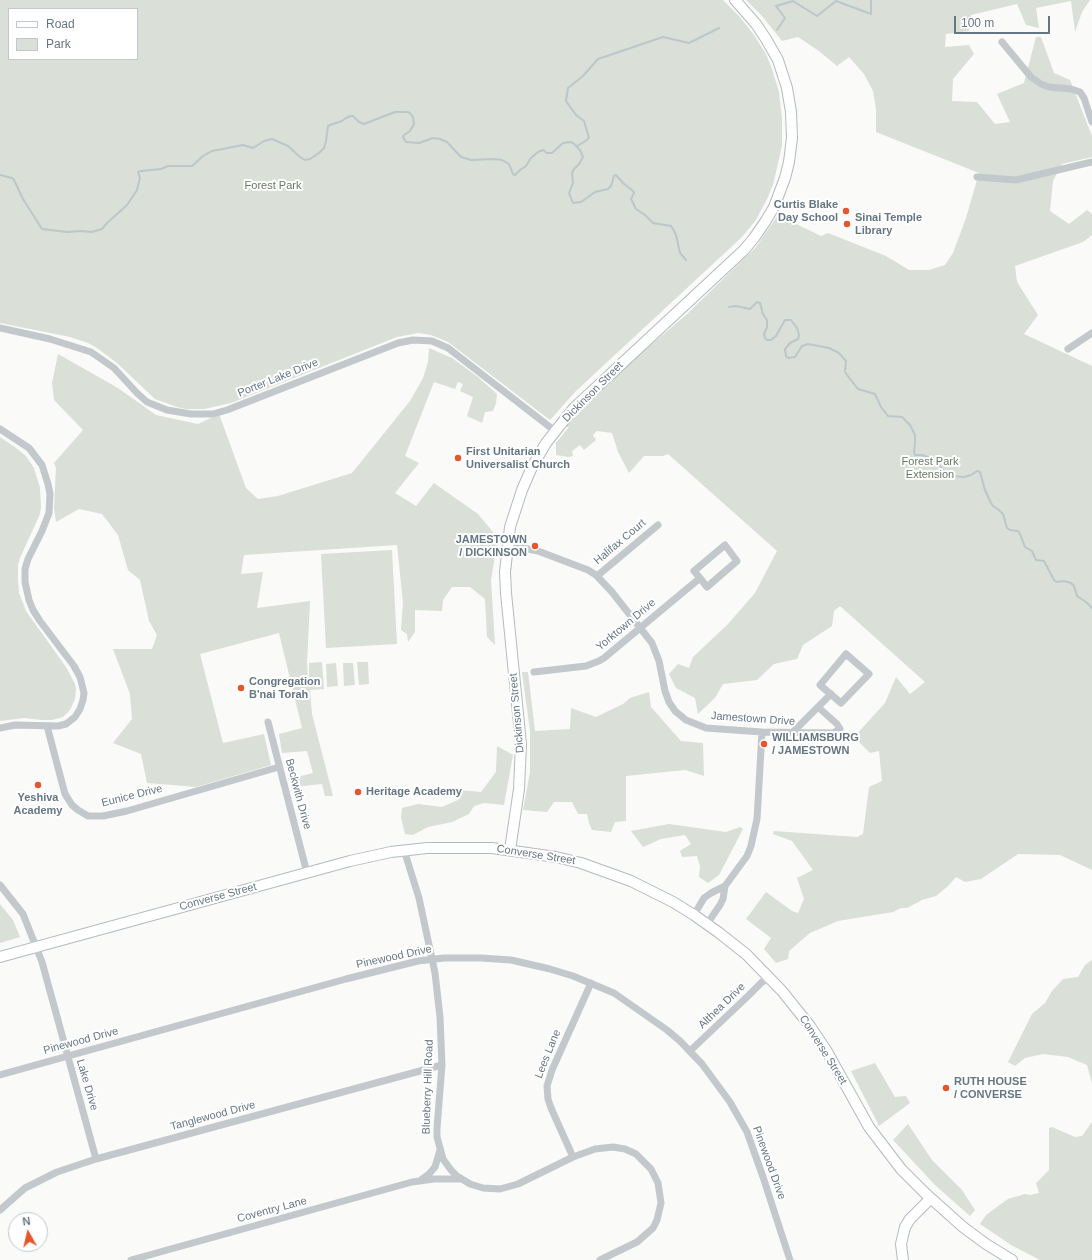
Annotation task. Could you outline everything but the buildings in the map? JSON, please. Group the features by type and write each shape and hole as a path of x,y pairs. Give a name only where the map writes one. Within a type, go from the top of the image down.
{"main road":[{"name":"Dickinson Street","path":"510,850 519,789 521,750 506,593 507,547 512,519 522,490 541,451 554,431 588,394 744,250 762,227 779,196 786,173 792,144 791,112 787,88 778,60 766,38 735,0"},
{"name":"Converse Street","path":"0,957 367,856 404,850 461,847 492,848 559,857 604,870 648,889 694,915 741,950 770,978 796,1007 820,1041 860,1112 879,1141 901,1169 962,1227 1012,1260"},
{"path":"902,1260 901,1244 905,1227 910,1219 930,1198"}],"street":[{"path":"1002,42 1031,76 1041,84 1049,87 1071,89 1080,92 1084,98 1092,122"},
{"path":"977,177 1016,180 1092,162"},
{"name":"Porter Lake Drive","path":"0,328 50,339 97,355 114,368 142,398 148,402 167,410 191,414 213,414 227,410 398,343 413,340 432,341 448,348 554,431"},
{"path":"1068,349 1092,333"},
{"path":"0,429 29,448 42,465 48,484 50,503 47,518 28,559 25,569 24,582 33,610 74,666 84,689 82,703 75,717 63,725 15,725 0,728"},
{"name":"Halifax Court","path":"597,576 658,525"},
{"path":"725,545 737,561 707,587 700,578 694,571 725,545"},
{"name":"Jamestown Drive","path":"507,547 518,547 538,551 588,570 597,576 612,592 654,647 659,661 666,695 671,705 681,716 690,722 706,728 762,732 833,733 840,729 837,724 818,707"},
{"name":"Yorktown Drive","path":"534,672 594,664 604,658 700,578"},
{"path":"846,654 869,674 841,703 831,694 820,685 846,654"},
{"path":"792,733 831,694"},
{"name":"Beckwith Drive","path":"268,722 307,873"},
{"name":"Eunice Drive","path":"47,726 65,794 72,806 88,816 103,816 127,811 279,767"},
{"path":"694,915 704,898 725,886 747,856 756,831 762,732"},
{"name":"Blueberry Hill Road","path":"404,850 420,898 433,959 440,1017 442,1065 437,1128 440,1150 445,1163 461,1179 470,1184 483,1188 500,1189 518,1184 573,1157 600,1147 625,1149 636,1154 644,1160 654,1173 658,1183 661,1198 657,1220 653,1228 637,1242 600,1260"},
{"path":"0,885 23,914 36,948"},
{"path":"707,924 723,899 725,886"},
{"name":"Lake Drive","path":"36,948 42,962 96,1159"},
{"name":"Pinewood Drive","path":"0,1075 346,979 406,964 433,959 481,958 511,960 558,971 614,993 667,1030 702,1064 720,1088 747,1132 790,1260"},
{"name":"Althea Drive","path":"690,1051 758,987 770,978"},
{"name":"Lees Lane","path":"573,1157 551,1108 548,1099 547,1086 552,1070 591,983"},
{"name":"Tanglewood Drive","path":"0,1210 18,1193 37,1181 57,1172 96,1159 442,1065"},
{"name":"Coventry Lane","path":"419,1181 434,1170 440,1150"},
{"name":"Coventry Lane","path":"131,1260 419,1181 434,1179 461,1179"}],"green space":[{"name":"Forest Park","path":"0,0 723,0 739,16 754,35 766,54 772,69 779,92 782,119 782,145 773,185 756,220 742,237 576,391 550,420 448,342 431,335 418,333 397,337 231,403 204,409 186,409 155,399 117,363 97,348 88,343 70,337 0,323"},
{"name":"Forest Park Extension","path":"746,0 1090,0 1082,12 1075,32 1071,1 1036,8 1039,28 1026,25 1017,4 971,15 969,31 946,34 945,47 969,45 974,54 953,79 952,101 977,102 995,124 1010,122 997,94 1024,83 1036,37 1041,37 1054,73 1070,80 1092,136 1092,157 1062,164 1053,181 1050,211 1069,224 1087,210 1092,214 1092,235 1083,242 1015,266 1017,282 1038,315 1024,334 1092,366 1092,870 1060,855 1018,854 981,879 965,882 956,877 936,896 922,900 907,908 901,908 893,912 838,921 810,933 789,951 788,959 776,963 764,949 771,938 746,919 766,892 792,911 798,913 804,899 797,878 813,870 792,841 773,834 774,831 857,837 863,834 869,787 882,781 879,751 870,753 854,737 885,703 896,677 910,694 925,682 840,606 834,611 832,626 803,645 797,659 774,664 757,680 723,684 715,698 698,714 695,698 676,688 669,674 678,664 689,668 693,657 728,624 755,593 777,551 668,454 663,456 644,456 629,473 618,452 612,433 597,431 593,435 596,440 584,450 580,445 572,451 573,456 569,457 556,455 556,443 569,427 563,426 614,376 686,315 756,247 778,215 821,236 828,233 886,256 909,270 929,270 945,265 953,253 966,218 979,173 876,132 876,109 873,91 864,74 849,57 837,66 819,51 798,37 782,41 762,16"},
{"path":"429,348 452,358 478,377 497,394 496,403 493,411 485,412 482,423 467,416 473,397 460,391 463,384 458,382 455,389 434,382 405,456 419,463 395,493 416,506 434,483 478,514 498,538 491,580 495,645 487,637 485,599 470,587 452,587 443,600 442,611 415,610 415,632 408,642 407,634 401,630 403,603 397,545 244,555 241,574 263,572 257,608 310,601 307,663 309,689 309,663 322,662 324,689 310,690 312,714 333,796 325,796 322,784 293,787 289,779 313,773 307,751 282,753 279,734 302,728 279,633 200,654 223,743 264,734 271,765 196,787 147,783 141,754 113,743 132,719 130,694 113,649 152,649 157,635 149,621 140,580 128,570 118,535 102,514 79,509 56,522 54,508 56,468 54,463 83,430 54,400 52,383 58,354 118,388 156,415 198,424 219,414 246,488 258,499 278,496 352,473 410,401 423,378 428,362"},
{"path":"0,437 26,456 34,468 40,488 40,514 20,558 18,565 18,580 19,593 26,611 66,667 75,684 75,699 70,710 63,717 52,720 24,718 0,721"},
{"path":"392,550 397,644 326,648 321,554"},
{"path":"357,662 368,662 369,684 359,685"},
{"path":"336,663 338,686 327,687 326,664"},
{"path":"343,663 353,663 355,685 344,686"},
{"path":"522,672 528,672 535,731 570,729 571,708 596,717 623,704 630,698 649,692 651,707 681,741 703,743 704,776 685,770 626,776 626,821 615,822 611,832 592,830 587,814 578,814 572,802 554,802 547,812 523,810 530,772 530,731"},
{"path":"497,746 513,755 504,805 484,803 474,806 469,814 452,822 428,827 413,835 405,834 401,817 402,808 418,804 442,807 460,799 459,790 481,792 496,772"},
{"path":"669,824 726,832 740,827 743,829 719,875 708,883 699,877 700,866 697,856 682,857 680,851 691,844 685,835 661,839 643,847 631,831"},
{"path":"0,904 13,920 20,937 0,943"},
{"path":"1092,960 1092,1084 1087,1065 1068,1057 1043,1054 1025,1058 1015,1066 1008,1062 1032,1014 1045,1003 1052,991 1063,979 1078,977 1085,965"},
{"path":"875,1063 895,1097 906,1096 910,1103 879,1126 851,1071"},
{"path":"1092,1122 1092,1260 1040,1260 1011,1245 980,1224 986,1215 1008,1199 1025,1194 1030,1195 1039,1193 1036,1183 1049,1170 1049,1128 1052,1127 1075,1137 1082,1136"},
{"path":"908,1124 932,1160 962,1190 975,1210 970,1216 935,1185 893,1140"}],"waterway":[{"path":"777,30 785,18 776,6 793,1 817,16 836,1 871,14 871,0"},
{"path":"577,146 589,138 584,121 576,115 566,101 568,88 583,76 598,59 663,37 689,43 719,28"},
{"path":"0,175 12,178 14,180 23,199 42,229 67,232 92,232 102,229 127,205 137,190 140,178 138,172 161,169 168,166 192,166 203,156 212,151 243,145 253,148 264,141 272,139 288,146 305,160 310,159 324,148 328,126 330,125 351,116 364,124 395,112 407,112 413,117 414,124 410,131 403,137 406,142 419,143 433,138 440,139 447,142 461,157 471,160 502,160 509,164 513,174 515,175 526,166 531,158 538,152 543,150 547,153 552,153 563,143 573,143 580,150 583,157 572,173 573,183 569,193 573,203 581,202 595,192 608,189 611,186 614,176 616,175 633,191 634,193 631,199 636,209 653,223 671,226 676,235 680,253 686,260"},
{"path":"729,307 736,306 750,309 757,302 760,303 763,314 767,320 767,327 764,334 767,340 771,340 776,336 785,320 791,320 797,328 799,335 798,339 790,343 785,349 786,356 788,358 795,357 802,346 808,344 829,348 839,353 846,361 845,372 858,389 875,394 881,407 888,416 902,417 910,425 915,435 915,455 922,455 936,460 942,469 951,476 964,477 977,471 980,472 985,490 991,503 1003,514 1007,528 1018,531 1025,547 1032,551 1036,560 1044,561 1054,580 1057,582 1064,581 1071,583 1074,586 1077,596 1092,608"}],"place":[{"name":"Curtis Blake Day School","path":"846,211"},
{"name":"Sinai Temple Library","path":"847,224"},
{"name":"First Unitarian Universalist Church","path":"458,458"},
{"name":"JAMESTOWN / DICKINSON","path":"535,546"},
{"name":"Congregation B'nai Torah","path":"241,688"},
{"name":"WILLIAMSBURG / JAMESTOWN","path":"764,744"},
{"name":"Yeshiva Academy","path":"38,785"},
{"name":"Heritage Academy","path":"358,792"},
{"name":"RUTH HOUSE / CONVERSE","path":"946,1088"}]}
